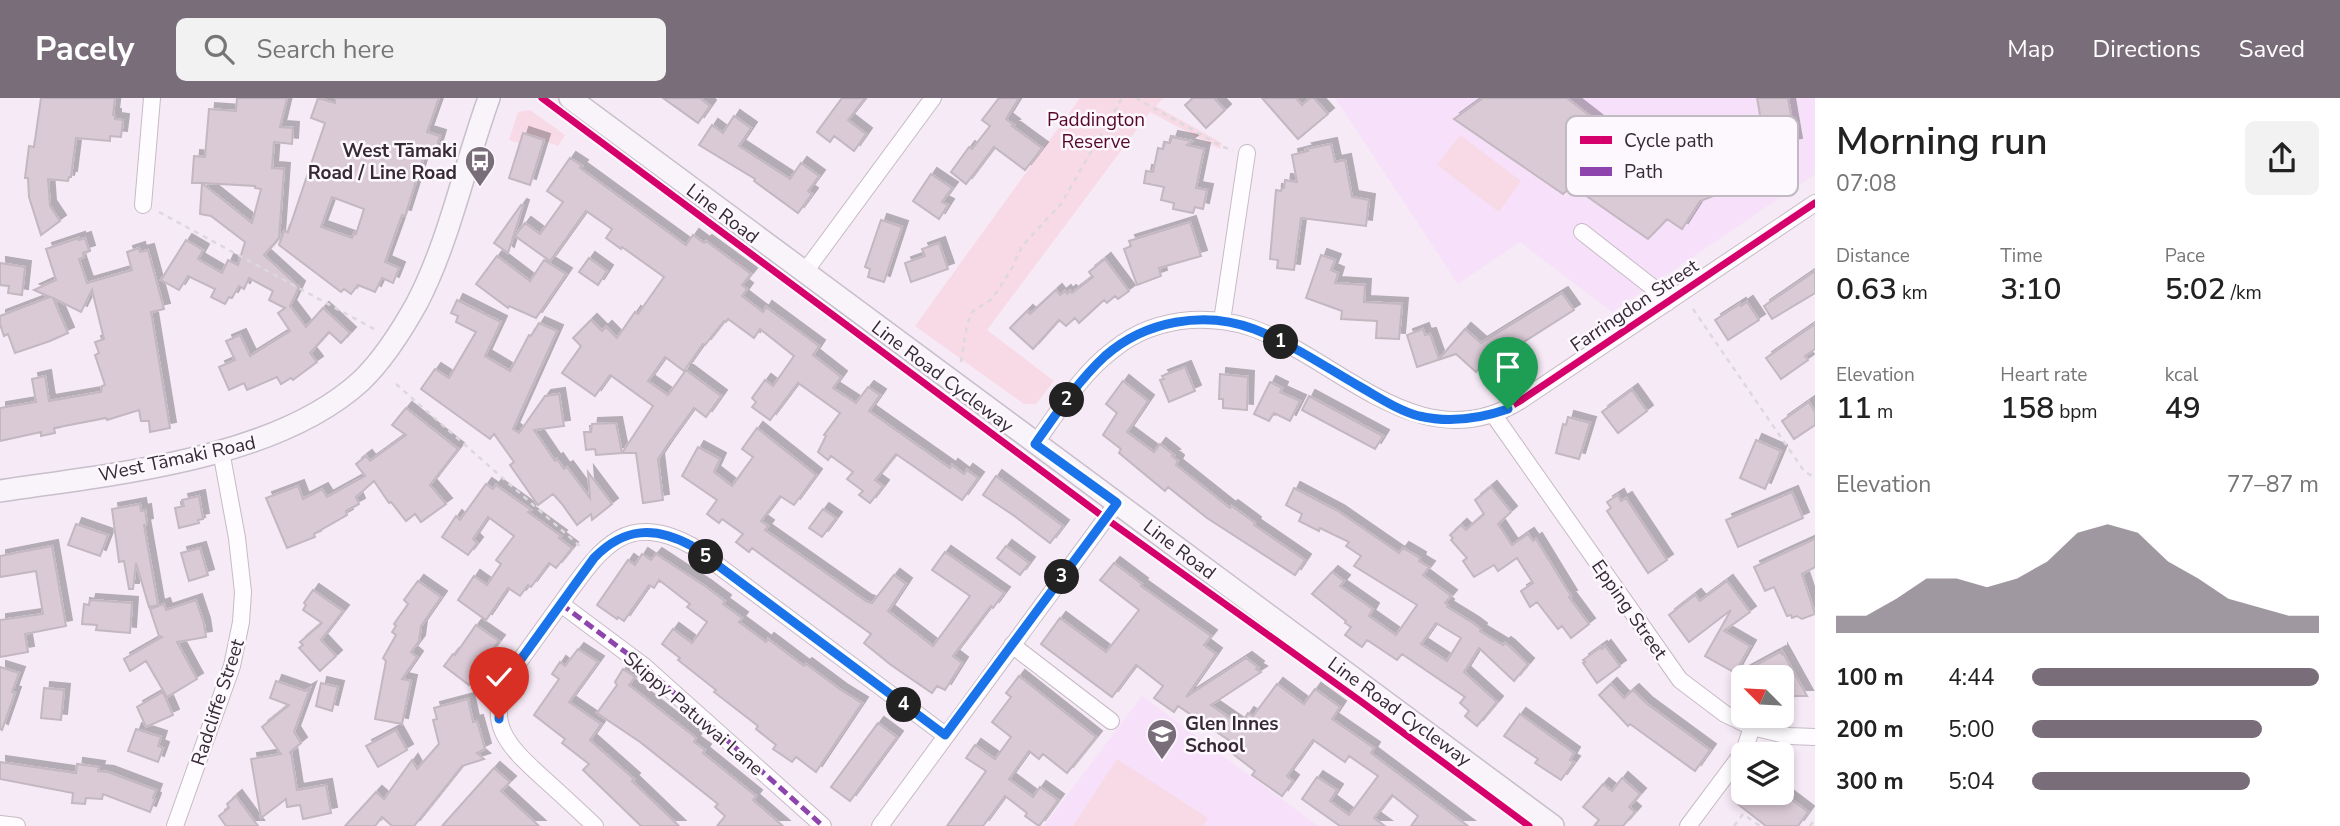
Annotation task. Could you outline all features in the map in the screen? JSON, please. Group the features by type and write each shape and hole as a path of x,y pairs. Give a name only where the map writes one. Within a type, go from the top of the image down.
{"main road":[{"name":"West Tāmaki Road","path":"0,491 127,471 221,452 264,439 329,404 362,380 392,344 418,301 434,262 489,98"},
{"name":"Line Road","path":"569,98 1553,826"}],"street":[{"path":"143,205 152,98"},
{"path":"804,273 933,98"},
{"path":"1222,321 1247,153"},
{"name":"Farringdon Street","path":"1035,444 1097,364 1126,341 1168,323 1205,320 1246,326 1270,336 1383,400 1416,415 1454,420 1493,414 1520,401 1815,203"},
{"path":"1582,232 1651,286 1667,303"},
{"name":"Epping Street","path":"1493,414 1680,680 1731,717"},
{"name":"Radcliffe Street","path":"175,826 232,666 241,622 243,592 237,538 221,452"},
{"path":"880,826 1117,503"},
{"path":"595,826 511,748 499,719 499,707 504,684 594,558 614,542 640,532 663,534 692,546 945,735"},
{"name":"Skippy Patuwai Lane","path":"561,604 644,666 823,826"},
{"path":"1012,645 1111,721"},
{"path":"1688,826 1744,751 1752,728"},
{"name":"Epping Street","path":"1756,728 1789,736 1815,737"},
{"path":"0,824 17,826"}],"path":[{"path":"961,362 972,312 992,299 1011,270 1022,246 1061,204 1122,98"},
{"path":"1136,98 1223,147 1247,153"},
{"path":"143,205 374,328"},
{"path":"1693,309 1804,471 1815,478"},
{"path":"396,384 582,548"},
{"path":"1734,826 1743,814 1760,826"},
{"path":"1810,826 1815,819"}],"shaded area":[{"path":"1335,98 1815,98 1815,174 1798,186 1798,116 1566,116 1566,196 1783,196 1612,312 1520,242 1458,284"},
{"name":"Glen Innes School","path":"1142,696 1318,826 1044,826"}],"green space":[{"name":"Paddington Reserve","path":"1080,98 1163,98 1156,106 1222,143 1220,149 1150,112 987,330 1054,381 1036,404 1024,404 915,326"},
{"path":"530,110 565,135 558,146 523,132 519,143 509,140 518,112"},
{"path":"1460,135 1521,181 1499,212 1437,165"},
{"path":"1117,759 1208,818 1203,826 1073,826"}],"building":[{"path":"41,98 115,98 113,115 115,119 123,120 121,137 110,136 110,141 76,138 71,177 68,181 48,179 50,206 60,221 41,235 29,197 28,178 25,178 29,146 34,147"},
{"path":"237,98 287,98 280,127 293,128 292,144 274,142 272,168 284,169 279,238 264,255 299,287 290,306 306,327 323,308 350,333 341,343 329,332 310,353 317,362 293,380 291,378 281,384 277,377 247,390 244,383 229,390 219,367 235,360 226,341 240,335 250,356 290,331 278,313 285,308 269,300 273,291 249,278 244,289 239,286 225,304 211,297 215,289 188,276 179,290 161,280 186,240 203,250 198,259 222,273 228,260 238,265 245,242 211,216 200,214 202,183 192,183 194,156 205,157 209,109 236,111","holes":["202,183 255,186 261,189 252,223"]},
{"path":"318,98 335,103 335,98 439,98 427,132 440,136 434,156 425,153 405,216 402,215 385,262 399,268 393,283 382,278 375,292 358,285 351,294 344,289 341,292 279,245 284,231 288,232 325,123 311,118","holes":["332,197 364,209 356,234 354,233 352,238 321,227"]},
{"path":"663,98 700,98 710,106 698,123"},
{"path":"842,98 865,98 848,120 866,134 854,151 834,136 830,142 817,132"},
{"path":"999,98 1019,98 1006,119 1042,148 1025,170 994,147 966,184 951,172 969,147 972,149 990,126 982,120"},
{"path":"1193,98 1214,98 1225,110 1206,128 1185,105"},
{"path":"1262,98 1296,98 1302,105 1314,98 1328,114 1298,139"},
{"path":"1483,98 1567,98 1590,116 1566,116 1566,191 1563,194 1454,119"},
{"path":"1757,98 1788,98 1791,116 1760,116"},
{"path":"734,116 751,128 739,146 790,179 801,163 819,176 808,191 812,194 798,213 754,181 755,179 699,145 712,125 723,133"},
{"path":"523,133 544,140 530,185 509,178"},
{"path":"1172,137 1192,141 1187,145 1204,149 1196,188 1207,190 1203,209 1195,207 1193,213 1173,209 1174,203 1161,200 1164,187 1144,183 1146,171 1153,172 1158,148 1163,149 1165,142 1170,143"},
{"path":"1331,144 1335,162 1345,160 1352,197 1369,200 1366,226 1301,218 1294,270 1277,268 1278,260 1270,259 1276,190 1281,191 1284,188 1285,180 1297,182 1292,155"},
{"path":"570,158 686,245 693,235 704,243 706,241 751,274 742,285 747,289 742,296 763,312 766,307 819,346 813,355 841,377 833,388 856,403 868,387 880,395 869,411 950,468 952,465 964,474 967,470 978,478 962,500 896,454 875,480 883,486 870,503 859,495 863,491 847,479 853,472 831,456 828,460 818,452 826,436 824,435 840,413 798,383 770,420 752,407 756,402 752,398 765,380 773,386 794,356 760,329 754,338 728,319 705,345 703,344 684,371 665,357 648,381 668,395 686,370 721,396 706,417 694,408 658,459 663,500 643,503 636,453 622,453 653,406 610,375 595,396 562,373 581,346 573,338 591,320 602,331 606,327 617,338 664,277 606,238 612,229 586,211 550,261 515,236 525,223 540,234 563,202 547,191"},
{"path":"931,174 952,188 942,202 948,205 939,219 913,201"},
{"path":"1586,196 1713,196 1700,201 1682,229 1667,219 1648,239"},
{"path":"521,205 523,206 508,253 494,243"},
{"path":"881,220 902,227 884,282 868,277 870,269 865,267"},
{"path":"1190,222 1201,256 1159,268 1161,276 1137,285 1124,249 1131,246 1129,241"},
{"path":"85,238 89,251 83,253 84,257 79,259 87,283 132,270 127,252 139,248 140,252 148,250 164,309 151,312 170,428 150,432 149,421 141,421 139,410 107,420 106,418 54,428 55,433 41,436 41,432 0,441 0,408 36,402 32,379 45,376 49,401 101,392 102,386 105,385 95,355 99,353 95,342 104,339 92,290 81,312 53,298 68,333 50,341 15,353 8,334 4,336 0,324 0,316 50,297 34,290 56,280 46,249"},
{"path":"939,243 948,269 911,282 905,263 925,256 922,249"},
{"path":"1321,255 1335,260 1331,270 1338,273 1335,283 1365,285 1364,302 1402,304 1399,339 1376,338 1377,321 1341,319 1342,311 1306,298"},
{"path":"497,256 530,281 544,260 566,274 536,318 509,306 508,308 476,284"},
{"path":"589,258 607,271 598,285 579,272"},
{"path":"1105,259 1129,291 1118,299 1115,296 1107,303 1104,300 1079,323 1075,318 1066,326 1059,320 1033,349 1010,328 1027,311 1030,314 1056,290 1060,295 1065,291 1067,294 1070,291 1072,293 1093,277 1089,272"},
{"path":"0,263 25,267 22,295 8,293 9,286 0,285"},
{"path":"1815,271 1815,293 1772,319 1764,306"},
{"path":"1562,293 1574,310 1508,352 1504,346 1489,364 1485,361 1476,372 1456,354 1417,367 1407,335 1423,329 1425,335 1430,334 1439,359 1465,329 1481,343"},
{"path":"457,300 501,322 485,356 510,371 529,335 531,336 539,323 557,331 513,429 519,433 545,396 559,394 564,426 534,430 555,461 557,459 564,469 567,467 590,498 588,472 612,504 592,520 591,514 577,525 553,494 538,505 510,465 514,462 494,434 490,439 421,389 435,369 449,378 476,332 456,322 458,316 451,313"},
{"path":"1747,302 1759,320 1728,340 1715,320"},
{"path":"1815,324 1815,349 1805,356 1808,360 1781,379 1766,358"},
{"path":"1185,367 1195,391 1169,402 1160,380 1164,379 1162,376"},
{"path":"1220,374 1248,377 1247,410 1223,408 1223,399 1219,399"},
{"path":"1123,381 1148,401 1127,432 1154,452 1160,444 1174,455 1172,456 1178,461 1176,465 1230,508 1232,506 1255,523 1254,525 1305,560 1295,575 1207,518 1168,487 1165,491 1119,453 1121,449 1103,435 1117,413 1106,404"},
{"path":"1270,382 1282,388 1280,392 1300,401 1290,421 1274,413 1269,421 1254,414"},
{"path":"1632,390 1647,411 1618,433 1602,412"},
{"path":"1309,396 1383,436 1375,449 1302,410"},
{"path":"1809,402 1815,412 1815,425 1794,439 1782,421"},
{"path":"406,408 458,449 430,485 446,504 421,522 415,514 406,521 374,481 356,497 359,504 346,511 347,515 314,534 315,537 287,548 266,498 298,486 303,499 322,489 327,497 365,476 356,464 366,456 370,461 406,435 392,425"},
{"path":"1568,417 1590,423 1579,459 1556,453 1563,424 1566,425"},
{"path":"616,423 622,453 596,455 595,449 586,450 584,432 591,432 592,424"},
{"path":"757,428 816,475 794,505 780,496 761,521 768,526 765,530 866,601 872,603 894,575 906,584 888,611 933,646 970,596 932,570 945,552 1004,593 953,656 962,663 945,690 937,686 932,693 891,665 864,643 871,634 752,548 749,552 736,542 743,534 722,519 719,523 707,514 717,500 682,476 698,447 720,459 714,472 732,486 753,457 742,449"},
{"path":"1756,440 1781,451 1765,489 1740,478"},
{"path":"996,476 1063,526 1050,543 983,495"},
{"path":"486,484 493,489 496,485 531,510 528,512 561,536 559,538 572,548 556,568 549,563 531,587 528,585 520,596 508,588 486,620 458,600 474,576 487,585 501,564 496,560 514,536 488,517 473,539 477,543 468,555 442,537 456,516 460,520"},
{"path":"1491,487 1511,512 1498,524 1512,545 1528,534 1533,541 1536,539 1571,596 1569,597 1589,624 1571,638 1562,626 1558,629 1537,602 1530,607 1521,591 1533,583 1517,558 1498,571 1494,565 1474,577 1463,561 1467,558 1451,540 1453,538 1450,535 1461,525 1466,530 1484,514 1475,500"},
{"path":"1294,488 1338,511 1399,553 1403,548 1420,558 1419,561 1429,567 1423,575 1451,596 1445,603 1447,607 1473,623 1480,631 1503,645 1505,643 1528,664 1514,681 1479,648 1464,672 1497,702 1477,726 1465,716 1469,711 1460,703 1465,697 1402,654 1397,660 1367,640 1362,647 1345,635 1351,627 1312,594 1332,572 1344,581 1340,586 1373,609 1369,616 1396,635 1417,605 1354,566 1361,556 1346,546 1349,542 1299,521 1302,514 1286,505","holes":["1436,623 1461,638 1447,661 1421,644"]},
{"path":"1792,492 1803,518 1738,547 1726,520"},
{"path":"1618,495 1621,501 1626,498 1667,560 1648,573 1607,511 1611,508 1607,502"},
{"path":"199,496 203,519 198,520 199,523 179,528 175,508 184,506 182,500"},
{"path":"140,504 141,511 145,510 147,524 144,525 158,605 149,607 136,563 133,589 129,589 124,561 119,562 112,509"},
{"path":"823,509 836,518 822,537 809,528"},
{"path":"76,524 108,535 100,556 68,545"},
{"path":"1815,539 1815,567 1802,574 1815,614 1802,619 1797,616 1792,618 1791,615 1787,616 1774,587 1765,591 1754,567"},
{"path":"52,546 66,626 25,634 28,652 0,657 0,620 43,614 36,571 0,577 0,556"},
{"path":"1006,546 1029,563 1020,575 997,558"},
{"path":"200,548 208,575 189,581 181,553"},
{"path":"642,554 651,560 656,554 705,586 742,618 739,622 862,703 816,772 796,757 792,762 773,749 776,745 756,729 758,726 714,692 716,690 662,644 673,629 692,643 707,622 687,607 690,604 659,580 654,588 649,585 624,621 597,605 628,560 635,565"},
{"path":"1114,563 1142,584 1141,586 1211,636 1204,645 1216,654 1186,697 1246,658 1261,672 1211,705 1240,725 1248,713 1253,716 1277,684 1304,704 1315,689 1340,707 1332,719 1374,748 1371,753 1468,826 1411,826 1418,816 1392,795 1374,818 1385,826 1340,826 1302,799 1317,777 1337,790 1330,801 1349,815 1378,776 1349,756 1345,762 1313,740 1287,776 1293,781 1282,796 1252,775 1255,771 1228,750 1233,743 1178,706 1174,712 1154,698 1163,686 1136,665 1112,697 1041,644 1060,618 1106,652 1139,610 1100,580"},
{"path":"418,581 441,597 421,626 419,641 411,652 417,657 402,679 411,681 402,724 375,719 386,661 383,658 396,635 392,632 396,626 394,624 408,604 404,600"},
{"path":"1727,581 1750,612 1724,631 1750,646 1739,665 1731,665 1731,671 1705,656 1731,610 1689,642 1669,615 1695,595 1700,601"},
{"path":"313,590 343,611 321,640 336,656 320,671 299,648 303,645 300,642 322,623 303,610 306,605 304,603"},
{"path":"90,600 132,603 130,633 96,630 97,625 82,624 84,604 89,605"},
{"path":"196,600 206,637 177,642 197,679 167,697 146,661 130,671 124,659 162,637 159,636 150,609 164,604 166,610"},
{"path":"476,625 499,641 476,671 478,674 469,685 444,666"},
{"path":"1605,646 1620,666 1597,683 1583,660"},
{"path":"578,649 598,662 569,702 601,724 590,740 634,779 632,781 679,826 641,826 583,770 589,764 562,743 565,739 534,715 559,679 552,674 560,662 565,666"},
{"path":"1782,651 1790,665 1756,665 1780,652 1782,654"},
{"path":"0,667 19,673 2,730 0,729"},
{"path":"623,669 635,677 629,685 696,738 694,742 705,750 703,753 756,796 753,800 783,826 717,826 725,816 715,807 718,804 640,742 597,713 617,685 615,682"},
{"path":"1794,673 1807,696 1794,697"},
{"path":"1019,676 1096,737 1067,773 1043,754 1039,759 1029,751 1009,779 1033,797 1040,787 1058,800 1039,826 1005,796 983,826 947,826 986,771 966,758 975,745 995,759 1011,737 992,722 1011,697 1006,693"},
{"path":"276,681 305,691 310,688 294,732 301,743 289,753 291,752 297,790 326,785 331,813 303,819 300,805 287,807 286,799 261,818 251,759 281,754 262,727 289,705 270,698"},
{"path":"321,683 338,687 332,711 316,706"},
{"path":"1611,684 1624,698 1633,690 1646,703 1710,750 1695,771 1630,724 1628,726 1599,695"},
{"path":"44,688 64,690 61,720 41,718"},
{"path":"163,692 173,715 146,727 137,707"},
{"path":"468,699 473,722 477,721 485,749 477,753 484,759 462,766 414,826 392,826 382,817 375,826 345,826 376,792 384,799 412,760 417,769 439,744 433,720 437,719 434,708"},
{"path":"1520,714 1574,753 1570,760 1574,762 1561,780 1535,763 1538,759 1504,736"},
{"path":"878,723 897,737 850,801 831,787"},
{"path":"136,729 161,737 158,746 163,748 158,762 128,751"},
{"path":"396,730 407,750 378,767 366,746"},
{"path":"0,762 76,773 77,764 99,767 98,771 108,772 156,790 155,799 150,812 103,794 102,799 86,798 85,804 72,803 73,793 0,779"},
{"path":"494,768 510,782 501,791 539,826 442,826"},
{"path":"1622,778 1640,794 1629,807 1635,812 1623,826 1594,826 1599,820 1583,807 1603,784 1612,791"},
{"path":"236,796 258,826 226,826 219,816 229,808 227,804"},
{"path":"1794,801 1808,812 1798,826 1766,826 1739,805 1794,805"}],"marked path":[{"path":"561,604 644,666 823,826"}],"cycle path":[{"name":"Line Road Cycleway","path":"542,98 1105,518 1529,826"},
{"path":"1035,444 1080,382 1113,350 1150,329 1191,320 1220,321 1249,327 1282,341 1380,398 1413,413 1448,420 1483,417 1520,401 1815,203"}],"place":[{"name":"West Tāmaki Road / Line Road","path":"480,188"},
{"name":"Glen Innes School","path":"1162,761"}],"route":[{"path":"499,719 500,696 504,684 594,558 625,536 652,532 677,538 692,546 945,735 1117,503 1035,444 1077,387 1112,350 1139,334 1168,323 1205,320 1246,326 1416,415 1444,420 1468,419 1508,409"}]}
